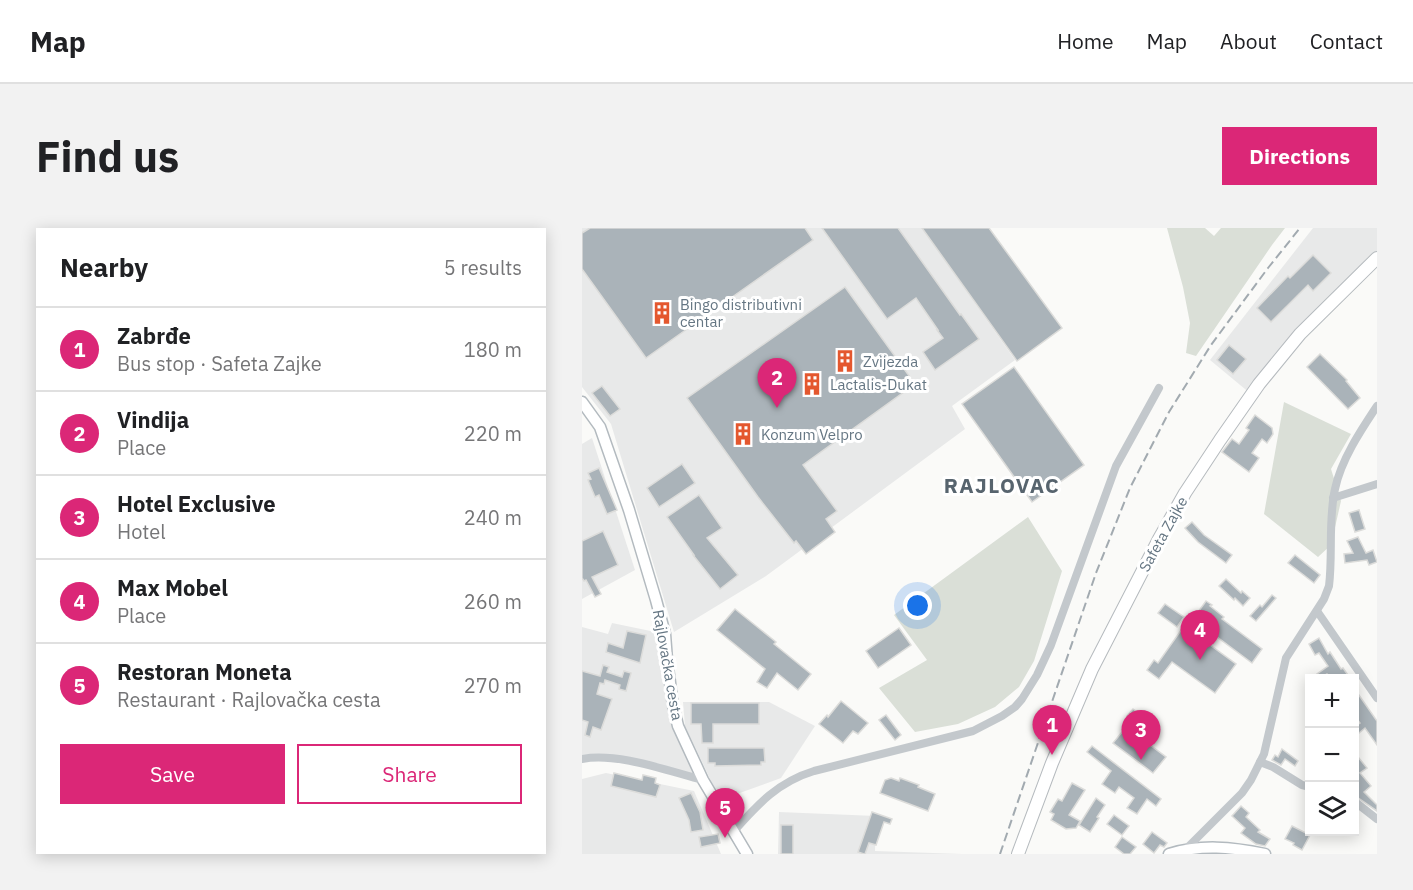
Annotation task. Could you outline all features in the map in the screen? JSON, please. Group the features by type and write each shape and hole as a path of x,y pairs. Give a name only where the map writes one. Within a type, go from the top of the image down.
{"main road":[{"name":"Safeta Zajke","path":"1018,854 1052,763 1092,669 1185,493 1259,384 1300,334 1377,258"}],"street":[{"path":"734,831 767,796 793,778 973,731 1002,716 1022,699 1037,675 1051,645 1116,466 1159,388"},
{"name":"Rajlovačka cesta","path":"582,402 600,427 629,510 665,634 673,705 678,726 703,780 747,854"},
{"path":"1186,849 1242,794 1264,753 1286,658 1317,611 1329,586 1334,498 1339,474 1345,459 1377,406"},
{"path":"1334,498 1377,484"},
{"path":"1317,611 1377,698"},
{"path":"582,759 596,757 622,759 703,780"},
{"path":"1260,762 1305,786"},
{"path":"1359,805 1377,819"},
{"path":"1169,854 1186,849 1213,847 1265,854"}],"shaded area":[{"path":"582,228 922,228 1015,360 952,406 965,429 766,576 674,632 611,424 582,387"},
{"path":"1167,228 1205,228 1214,236 1221,228 1285,228 1196,356 1186,353 1190,323"},
{"path":"1313,228 1377,228 1377,259 1251,394 1210,360"},
{"path":"1284,402 1351,434 1331,469 1341,501 1331,545 1318,557 1264,514"},
{"path":"592,438 635,570 582,599 582,444"},
{"path":"1028,517 1062,571 1034,661 1019,687 995,707 958,724 915,732 879,688 927,660 894,615"},
{"path":"612,623 665,634 673,705 703,780 622,759 582,759 582,627 608,634"},
{"path":"683,702 769,702 815,726 781,778 723,799 712,783 685,726"},
{"path":"606,773 694,791 721,854 582,854 582,779"},
{"path":"779,812 876,816 875,851 962,854 778,854"}],"building":[{"name":"Bingo distributivni centar","path":"590,228 805,228 813,240 646,358 582,269 582,233"},
{"path":"822,228 898,228 979,339 935,370 923,352 943,338 916,298 887,319"},
{"path":"922,228 989,228 1062,328 1017,361"},
{"path":"1313,255 1331,273 1313,291 1308,285 1271,322 1257,308 1288,276 1290,278"},
{"path":"845,287 915,384 803,465 837,511 826,519 835,532 806,554 796,541 794,543 758,497 687,398"},
{"path":"1229,345 1246,359 1233,374 1217,360"},
{"path":"1320,354 1347,380 1360,398 1348,409 1307,367"},
{"path":"1014,367 1084,465 1032,502 962,404"},
{"path":"602,386 620,409 610,416 592,393"},
{"path":"1255,415 1272,428 1273,434 1267,443 1262,439 1252,453 1259,458 1249,472 1222,452 1232,439 1239,444 1249,430 1246,428"},
{"path":"682,464 695,483 659,507 647,488"},
{"path":"599,468 617,510 607,514 599,495 595,497 588,480 591,479 588,473"},
{"path":"699,495 722,528 707,538 738,575 720,589 667,517"},
{"path":"1359,510 1365,529 1355,532 1349,513"},
{"path":"1192,522 1204,535 1232,555 1226,563 1198,542 1185,528"},
{"path":"603,531 618,565 592,577 601,594 595,597 586,580 582,578 582,541"},
{"path":"1358,537 1366,553 1373,550 1377,562 1369,565 1367,560 1345,563 1344,554 1353,553 1347,541"},
{"path":"1295,555 1320,575 1314,583 1288,563"},
{"path":"1226,579 1250,598 1243,606 1219,586"},
{"path":"1272,595 1276,598 1256,621 1250,616"},
{"path":"1206,601 1224,617 1222,619 1262,649 1252,663 1193,619"},
{"path":"1165,604 1184,617 1177,627 1158,613"},
{"path":"735,609 811,674 798,690 777,673 767,688 757,682 765,669 717,630"},
{"path":"1184,626 1236,664 1215,693 1172,662 1159,679 1147,670 1154,660 1158,663"},
{"path":"899,628 911,645 878,668 866,651"},
{"path":"627,631 646,635 640,663 606,652 608,643 623,648"},
{"path":"1319,638 1328,654 1330,652 1341,669 1343,668 1347,674 1317,674 1328,666 1319,653 1315,655 1309,644"},
{"path":"603,665 609,667 607,672 622,677 624,671 631,673 626,691 619,689 620,685 605,680 604,684 600,683 597,694 612,699 601,730 593,727 590,737 585,735 588,722 582,720 582,671 600,676"},
{"path":"1359,695 1377,721 1377,745 1365,728 1359,733"},
{"path":"841,701 868,723 858,734 853,731 843,743 819,724"},
{"path":"691,703 759,703 759,724 713,724 713,743 702,743 701,724 691,724"},
{"path":"1133,709 1157,726 1153,733 1127,716"},
{"path":"886,715 901,735 895,740 879,720"},
{"path":"1126,727 1166,757 1153,773 1113,743"},
{"path":"1092,746 1161,799 1156,806 1147,799 1137,814 1127,808 1134,798 1119,787 1115,793 1102,784 1111,771 1087,752"},
{"path":"708,748 764,748 765,762 761,762 761,765 715,766 715,763 708,763"},
{"path":"1282,749 1298,761 1295,766 1285,759 1281,765 1272,760 1275,755 1278,757"},
{"path":"1359,758 1367,768 1360,773 1371,786 1364,792 1377,805 1377,811 1359,798"},
{"path":"614,773 642,780 643,775 656,778 655,783 660,785 656,797 611,786"},
{"path":"891,778 899,781 900,778 935,794 928,811 880,793 885,780"},
{"path":"1072,783 1085,790 1069,815 1080,821 1076,828 1066,829 1051,820 1054,814 1050,812 1058,799 1062,801"},
{"path":"691,793 700,812 703,830 691,832 689,820 679,798"},
{"path":"1096,798 1105,805 1090,832 1079,825"},
{"path":"1241,806 1249,813 1246,817 1260,830 1258,832 1270,839 1265,846 1256,844 1241,833 1245,828 1232,816"},
{"path":"872,812 892,819 890,824 884,822 876,845 869,843 864,854 858,852"},
{"path":"1114,815 1129,826 1122,835 1107,824"},
{"path":"781,825 793,825 793,854 781,854"},
{"path":"1292,826 1305,832 1305,836 1309,836 1302,850 1285,839"},
{"path":"1152,832 1167,843 1164,847 1160,845 1154,853 1143,844"},
{"path":"718,834 720,843 701,847 699,837"},
{"path":"1122,837 1136,847 1130,854 1124,854 1115,847"}],"railway":[{"path":"1000,854 1096,573 1130,488 1169,412 1211,345 1300,228"}],"place":[{"name":"Bingo distributivni centar","path":"662,313"},
{"name":"Zvijezda","path":"845,361"},
{"name":"Lactalis-Dukat","path":"812,384"},
{"name":"Vindija","path":"777,408"},
{"name":"Konzum Velpro","path":"743,434"},
{"name":"Max Mobel","path":"1200,660"},
{"name":"Zabrđe","path":"1052,755"},
{"name":"Hotel Exclusive","path":"1141,760"},
{"name":"Restoran Moneta","path":"725,838"}],"district":[{"name":"RAJLOVAC","path":"1002,485"}]}
